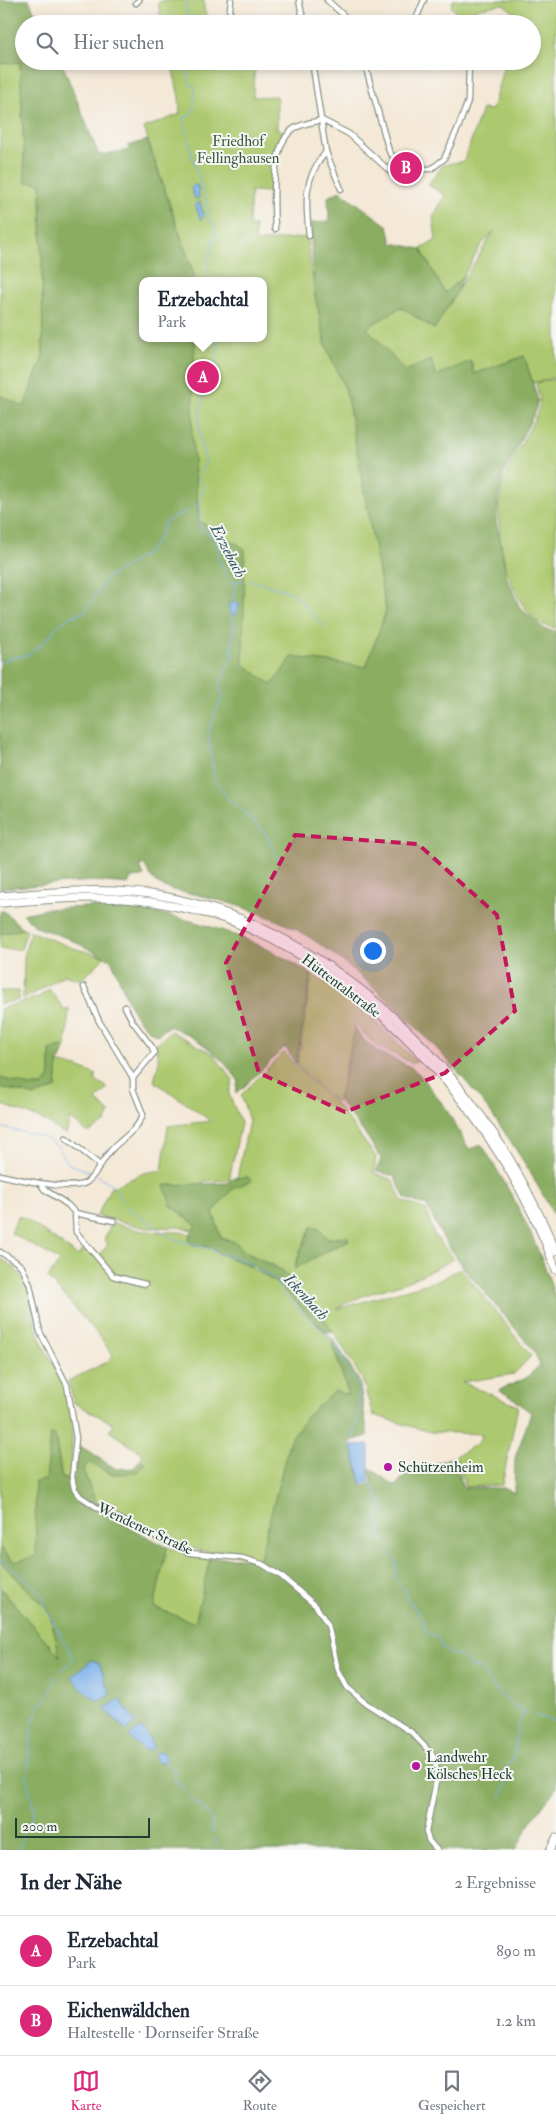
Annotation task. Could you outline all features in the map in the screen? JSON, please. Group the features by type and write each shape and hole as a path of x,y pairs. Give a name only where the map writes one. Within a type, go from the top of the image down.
{"highway":[{"name":"Hüttentalstraße","path":"0,896 91,890 131,892 172,898 232,915 275,933 313,955 384,1009 427,1050 460,1088 494,1134 514,1166 533,1200 556,1251"},
{"name":"Hüttentalstraße","path":"0,903 91,898 130,899 171,905 230,921 272,940 310,961 379,1014 422,1055 455,1092 489,1137 508,1170 526,1202 556,1270"},
{"path":"550,1850 556,1838"}],"street":[{"path":"229,15 231,0"},
{"path":"299,0 302,15"},
{"path":"327,0 343,15"},
{"path":"418,15 424,0"},
{"path":"314,70 326,152 341,189"},
{"path":"366,70 388,151 402,169"},
{"path":"275,228 273,191 279,150 292,130 322,120 349,134 393,174 400,172 402,169 431,169 444,159 458,128 468,101 469,70"},
{"path":"309,236 306,194 311,176 326,152"},
{"path":"0,1175 40,1183 82,1185 94,1174 107,1154 142,1118 142,1109 133,1089 133,1078 99,1021 84,987"},
{"path":"125,1007 132,1022 152,1047 154,1053 133,1078"},
{"path":"66,1138 100,1165"},
{"path":"40,1183 44,1189 75,1213 114,1221"},
{"path":"75,1213 76,1232 112,1276 145,1284"},
{"name":"Wendener Straße","path":"0,1252 16,1261 22,1267 30,1285 40,1332 67,1385 76,1438 72,1477 74,1488 80,1496 99,1509 182,1549 207,1555 242,1558 262,1564 281,1576 316,1606 328,1625 338,1670 347,1687 364,1702 411,1732 432,1754 436,1766 436,1782 426,1832 429,1840 437,1850"}],"highlighted area":[{"path":"295,835 418,844 497,915 515,1011 445,1073 345,1112 259,1073 226,963"}],"green space":[{"path":"0,0 29,0 36,15 15,15 15,62 0,64"},
{"path":"164,0 204,0 206,15 160,15 158,3"},
{"path":"453,0 554,0 554,7 556,8 556,377 533,383 524,356 474,374 471,361 436,376 405,371 366,328 401,307 434,329 494,231 481,245 463,277 445,294 421,249 436,240 433,217 445,195 428,185 443,165 464,161 482,109 492,110 503,70 541,70 541,15 516,15 503,4 480,8 462,15 459,15 451,7"},
{"path":"15,62 15,70 20,70 25,181 41,182 43,356 24,407 1,396 0,398 0,64"},
{"path":"20,70 65,70 99,155 129,150 128,146 147,140 195,277 139,277 139,342 195,342 192,436 199,521 245,549 243,664 272,685 292,657 366,667 386,611 346,391 326,346 315,296 310,223 329,222 328,197 340,191 388,226 392,243 421,249 445,293 463,277 457,292 434,329 401,307 367,328 405,371 431,360 436,376 471,361 474,374 524,356 538,400 535,412 504,473 498,496 496,522 507,578 520,608 546,630 556,631 556,1220 539,1188 502,1129 460,1075 437,1049 377,991 309,937 273,918 207,897 177,891 160,885 150,876 144,864 140,866 143,877 130,878 129,884 93,881 0,888 0,398 1,396 24,407 43,356 41,183 25,182"},
{"name":"Friedhof Fellinghausen","path":"173,70 254,70 253,97 277,96 277,129 286,132 278,149 269,192 251,191 249,226 255,226 255,242 307,237 315,296 326,346 346,391 386,611 366,667 293,657 272,686 246,672 202,562 188,475 195,342 267,342 267,277 195,277 144,128 180,114 179,97"},
{"path":"556,379 556,628 540,623 527,611 517,594 508,574 503,553 499,531 499,512 500,496 505,479 536,416 540,400 536,383"},
{"path":"106,906 161,914 213,927 263,947 311,974 296,1064 285,1047 236,1093 238,1080 216,1054 208,1048 190,1036 169,1026 157,1035 140,1021 128,1002 111,960 67,938 36,927 23,914 46,909"},
{"path":"0,911 4,911 23,929 0,934"},
{"path":"23,929 27,930 21,949 0,949 0,934"},
{"path":"30,931 70,947 105,957 81,980 64,975 23,999 24,957"},
{"path":"312,975 341,993 380,1026 417,1062 412,1063 374,1044 356,1024 337,1103 297,1066"},
{"path":"49,989 65,1010 69,1008 66,1047 50,1049 50,1076 44,1086 31,1086 0,1078 0,1009 39,997"},
{"path":"0,991 19,991 19,1000 0,1004"},
{"path":"355,1028 363,1039 378,1052 409,1066 418,1073 445,1107 469,1149 482,1145 524,1220 542,1259 556,1300 556,1788 530,1823 516,1850 0,1850 0,1588 60,1657 49,1611 0,1561 0,1547 14,1562 36,1556 35,1482 46,1480 51,1434 55,1435 62,1479 74,1479 77,1444 116,1469 134,1468 140,1460 146,1463 138,1473 111,1474 89,1462 83,1470 100,1512 167,1547 154,1607 195,1623 210,1558 240,1558 259,1561 290,1440 307,1416 335,1391 349,1395 332,1343 335,1342 359,1381 368,1436 350,1441 362,1487 372,1483 370,1468 395,1486 405,1475 453,1457 463,1488 505,1488 514,1493 515,1458 531,1413 513,1398 499,1390 526,1378 540,1365 534,1351 464,1268 444,1240 427,1206 405,1198 394,1176 376,1171 381,1159 368,1138 339,1101","holes":["92,1660 99,1663 110,1695 98,1701 83,1690 72,1677","121,1701 128,1712 126,1731 105,1710"]},
{"path":"171,1031 213,1054 233,1080 229,1094 241,1123 229,1180 205,1181 171,1206 196,1225 193,1230 178,1227 146,1228 97,1216 111,1186 144,1173 162,1170 168,1126 211,1121 154,1081 159,1061 155,1045"},
{"path":"66,1047 58,1063 56,1088 35,1096 0,1087 0,1078 31,1086 44,1086 50,1076 50,1049"},
{"path":"284,1052 298,1069 337,1105 376,1157 374,1173 393,1180 401,1200 426,1210 434,1234 453,1259 416,1278 361,1297 337,1309 440,1280 461,1268 531,1356 514,1374 462,1382 518,1406 502,1485 465,1487 456,1456 477,1444 483,1434 430,1432 373,1415 362,1379 333,1331 301,1297 289,1277 275,1266 247,1253 235,1242 221,1238 213,1212 234,1187 248,1178 237,1178 249,1121 241,1095","holes":["311,1227 318,1227 329,1238 335,1239 344,1236 349,1240 295,1268 299,1253"]},
{"path":"58,1063 77,1067 97,1075 94,1079 108,1088 96,1100 110,1113 105,1123 88,1133 70,1118 66,1135 41,1119 0,1104 0,1087 35,1096 56,1088"},
{"path":"248,1177 252,1181 234,1187 213,1212 221,1238 235,1242 247,1253 283,1271 289,1277 301,1297 325,1320 333,1331 326,1332 279,1285 254,1267 217,1253 211,1247 193,1245 189,1241 190,1234 196,1225 171,1206 164,1185 228,1183 232,1178"},
{"path":"18,1216 26,1219 78,1256 85,1248 97,1257 108,1245 104,1239 112,1223 143,1231 190,1234 189,1241 193,1245 211,1247 217,1253 244,1263 279,1285 335,1342 332,1344 349,1395 290,1440 259,1561 228,1552 207,1552 174,1544 98,1508 83,1470 88,1461 111,1474 138,1473 145,1463 140,1460 143,1454 109,1431 114,1424 74,1403 68,1381 107,1362 113,1356 101,1338 48,1278 60,1261 11,1233"},
{"path":"311,1227 318,1227 324,1235 330,1238 347,1236 349,1239 294,1269"},
{"path":"0,1258 19,1273 25,1282 38,1333 64,1384 70,1406 72,1431 70,1479 62,1479 55,1435 51,1434 46,1480 35,1482 36,1557 14,1562 0,1547"},
{"path":"167,1547 191,1555 210,1558 195,1624 154,1608"},
{"path":"0,1561 49,1611 61,1658 0,1588"}],"water":[{"path":"194,185 198,186 199,198 195,199 191,188"},
{"path":"200,202 204,216 201,220 195,204"},
{"path":"228,603 240,603 236,614 231,615"},
{"path":"369,1445 369,1482 362,1485 352,1446"},
{"path":"92,1660 99,1663 111,1695 98,1701 83,1690 72,1677"},
{"path":"118,1700 121,1701 136,1723 126,1731 105,1708"},
{"path":"143,1728 153,1746 152,1750 143,1750 129,1736"},
{"path":"158,1752 162,1752 165,1757 164,1761 158,1762 155,1759 155,1755"}],"waterway":[{"name":"Erzebach","path":"185,0 188,15"},
{"name":"Erzebach","path":"188,70 189,83 195,87 194,108 190,116 183,117 191,152 208,208 208,218 216,229 208,262 209,277"},
{"name":"Erzebach","path":"219,342 200,412 199,426 206,463 198,478 204,487 199,521 203,530 209,534 219,551 217,557 236,589 231,602"},
{"name":"Erzebach","path":"194,507 200,504"},
{"path":"0,663 8,659 30,654 48,638 57,626 72,616 84,612 107,578 149,552 162,532 165,522 188,510"},
{"path":"232,583 243,580"},
{"path":"250,580 293,593 324,627"},
{"name":"Erzebach","path":"231,615 234,626 233,657 227,665 219,688 223,694 208,734 214,776 228,800 237,805 267,835 277,859"},
{"name":"Ickenbach","path":"0,1127 44,1137 58,1147 69,1164 93,1173"},
{"name":"Ickenbach","path":"97,1175 111,1184 129,1209 174,1239 245,1261 274,1279 282,1293 335,1343 352,1378 358,1385 360,1406 352,1441 354,1445"},
{"name":"Ickenbach","path":"369,1481 381,1503 381,1514 377,1518 383,1542"},
{"name":"Ickenbach","path":"386,1550 396,1559 397,1571 393,1576 399,1583 400,1588 406,1591 407,1598 423,1619 425,1631 438,1638 441,1647 450,1654 461,1656 470,1666 481,1669 501,1696 527,1714"},
{"path":"0,1560 30,1583 45,1599 43,1602 44,1606 74,1658 61,1671"},
{"path":"19,1850 23,1832 29,1824 34,1811 27,1779 32,1725 39,1705 49,1695 56,1676"},
{"path":"500,1798 508,1778 504,1772 514,1756 517,1727 523,1713"},
{"name":"Ickenbach","path":"535,1715 556,1722"},
{"path":"164,1761 175,1772 175,1782 179,1783 195,1804 202,1806 212,1821 212,1833"},
{"path":"214,1838 221,1850"}],"place":[{"name":"Eichenwäldchen","path":"406,168"},
{"name":"Erzebachtal","path":"203,377"},
{"name":"Schützenheim","path":"388,1467"},
{"name":"Landwehr Kölsches Heck","path":"416,1766"}]}
